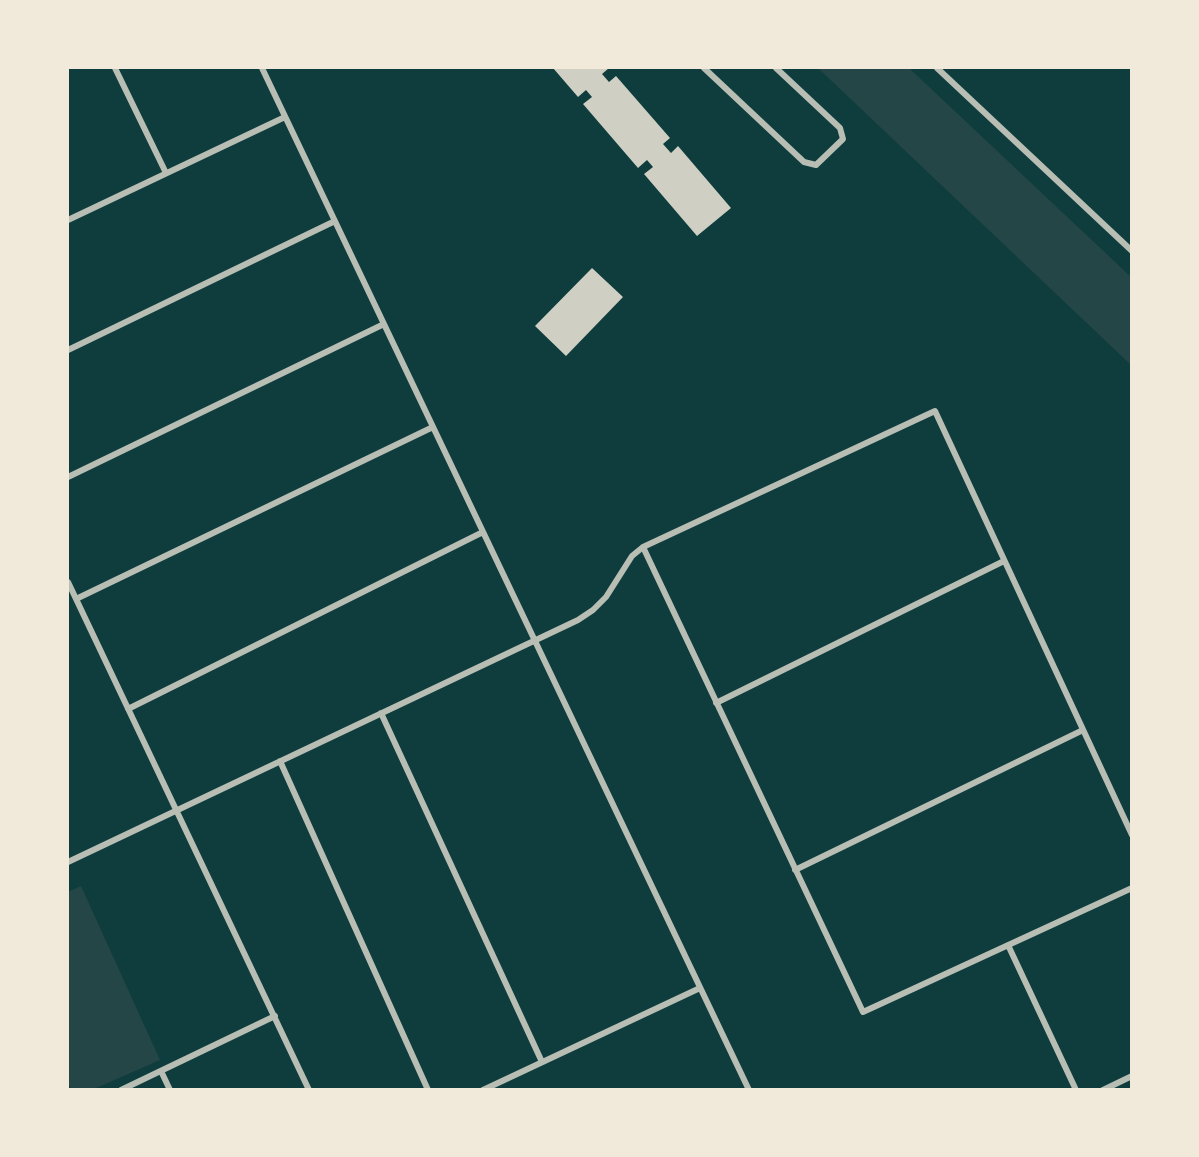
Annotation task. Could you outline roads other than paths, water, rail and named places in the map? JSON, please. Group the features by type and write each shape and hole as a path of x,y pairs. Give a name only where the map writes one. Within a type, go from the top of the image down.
{"street":[{"path":"115,68 166,173"},
{"path":"262,68 748,1089"},
{"path":"704,68 804,162 816,165 843,139 840,128 776,68"},
{"path":"937,68 1131,251"},
{"path":"68,220 285,117"},
{"path":"68,350 335,221"},
{"path":"68,477 384,324"},
{"path":"68,862 578,620 606,597 632,556 643,547 935,411 1131,835"},
{"path":"76,599 433,427"},
{"path":"128,709 483,532"},
{"path":"643,547 862,1012 1131,888"},
{"path":"716,703 1004,561"},
{"path":"68,582 309,1089"},
{"path":"381,713 542,1062"},
{"path":"795,870 1083,730"},
{"path":"280,761 428,1089"},
{"path":"1008,945 1076,1089"},
{"path":"483,1089 700,988"},
{"path":"121,1089 274,1016"},
{"path":"161,1071 170,1089"},
{"path":"1103,1089 1131,1076"}]}
